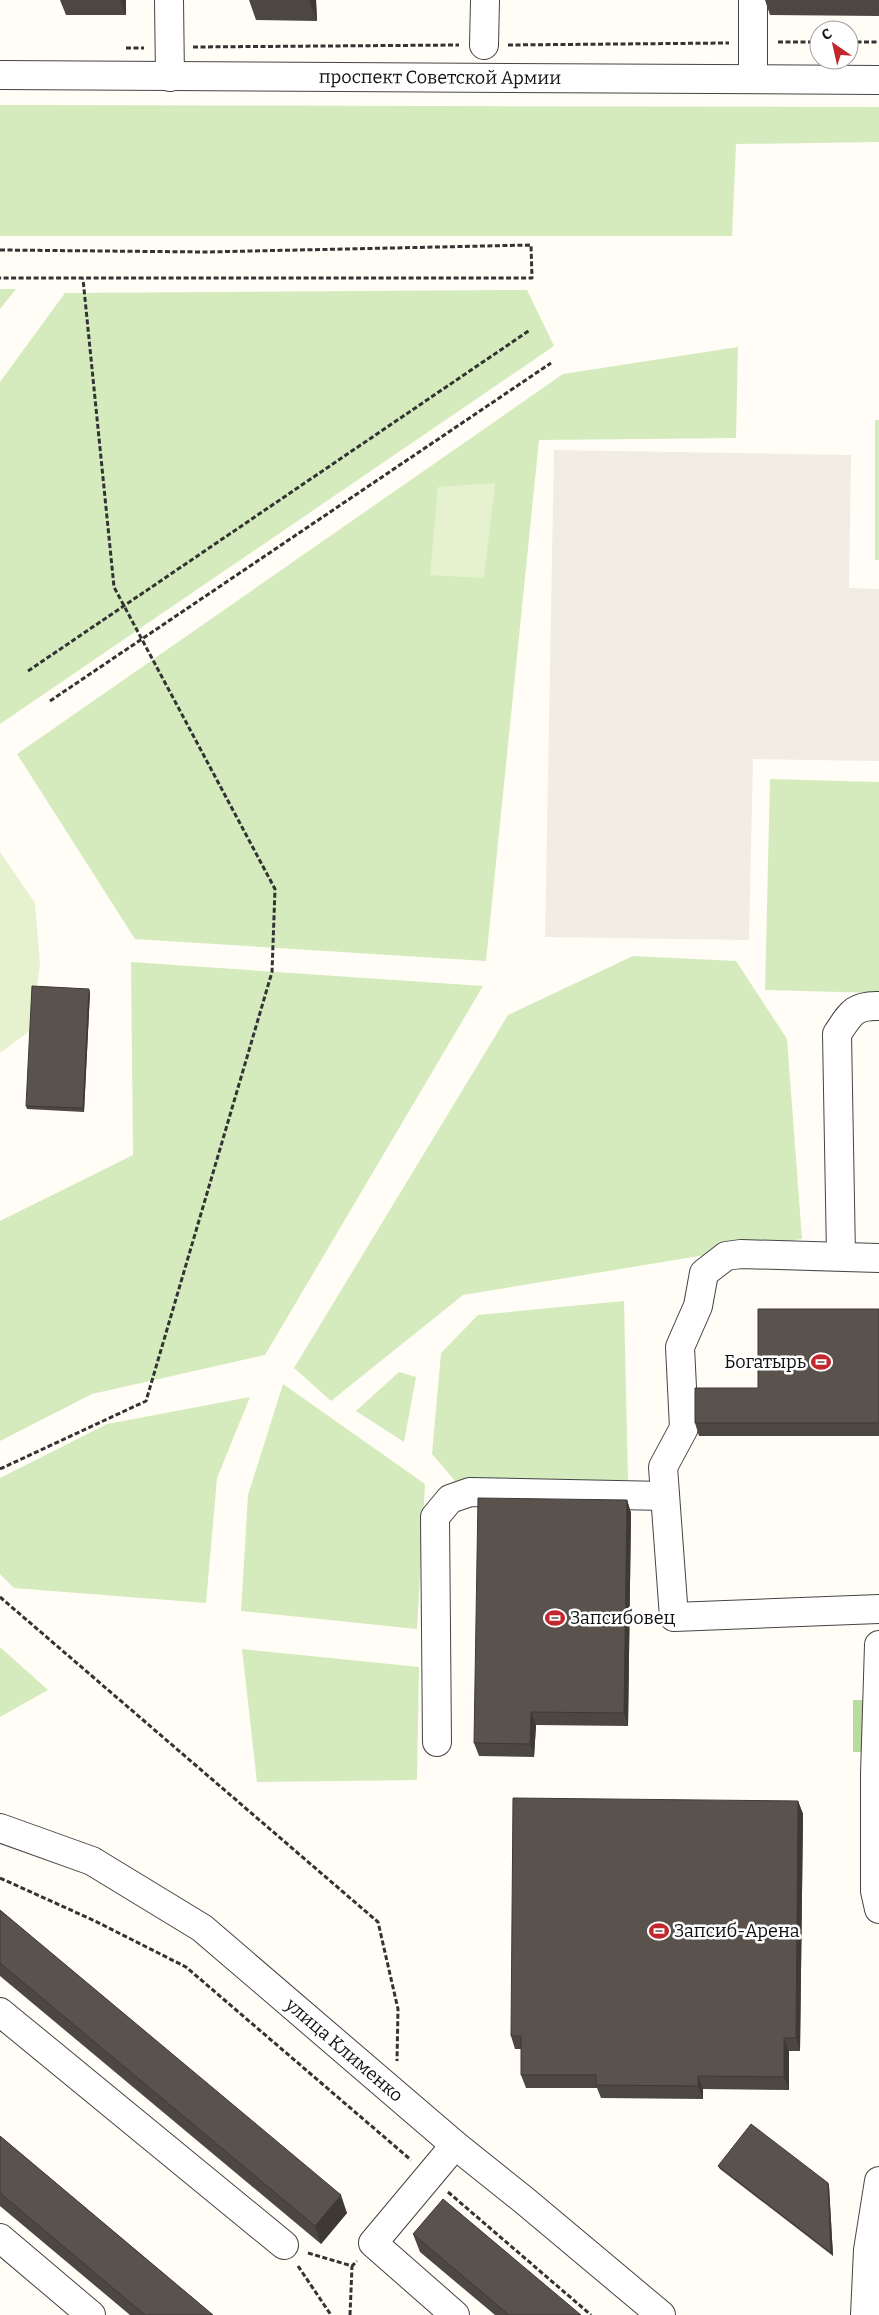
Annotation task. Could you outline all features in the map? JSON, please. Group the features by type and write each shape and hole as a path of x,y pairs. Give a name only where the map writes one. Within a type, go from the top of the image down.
{"street":[{"path":"169,0 170,76"},
{"path":"484,45 485,0"},
{"path":"753,0 753,79"},
{"name":"проспект Советской Армии","path":"0,75 879,80"},
{"path":"841,1256 837,1034 853,1011 868,1006 879,1006"},
{"path":"879,1258 733,1255 726,1256 704,1273 698,1306 680,1347 684,1428 663,1467 674,1618 879,1609"},
{"path":"437,1742 435,1518 450,1498 470,1492 665,1496"},
{"path":"879,1644 875,1774 875,1891 879,1909"},
{"name":"улица Клименко","path":"0,1828 92,1861 202,1928 454,2145 525,2201 661,2315"},
{"path":"0,2012 284,2245"},
{"path":"454,2145 374,2243 455,2315"},
{"path":"865,2315 868,2250 879,2181"},
{"path":"0,2238 91,2315"}],"path":[{"path":"120,48 809,42"},
{"path":"859,42 879,42"},
{"path":"0,250 206,252 532,246 532,278 0,278"},
{"path":"0,1469 146,1401 272,972 275,889 114,587 83,279"},
{"path":"28,671 530,330"},
{"path":"50,701 551,363"},
{"path":"0,1597 378,1922 398,2009 397,2095"},
{"path":"0,1878 95,1921 186,1967 591,2315"},
{"path":"350,2315 352,2266 374,2243"},
{"path":"284,2245 352,2266"},
{"path":"284,2245 331,2315"}],"green space":[{"path":"0,105 879,107 879,142 736,144 732,236 0,236"},
{"path":"0,289 16,289 0,309"},
{"path":"527,290 554,346 0,724 0,382 65,293"},
{"path":"738,347 736,438 539,440 486,961 135,939 17,754 563,374"},
{"path":"875,420 879,420 879,560 875,560"},
{"path":"495,483 484,578 430,575 438,487"},
{"path":"770,779 879,782 879,993 765,990"},
{"path":"0,852 35,903 40,964 31,1030 0,1053"},
{"path":"633,956 736,961 787,1039 802,1239 463,1295 331,1401 294,1368 508,1015"},
{"path":"131,962 483,986 265,1355 92,1394 0,1441 0,1221 133,1155"},
{"path":"624,1301 628,1480 456,1482 432,1454 441,1353 478,1315"},
{"path":"399,1372 416,1377 404,1442 356,1411"},
{"path":"283,1384 425,1484 417,1629 241,1611 248,1495"},
{"path":"250,1397 217,1478 206,1603 14,1588 0,1574 0,1478 107,1424"},
{"path":"0,1647 48,1690 0,1717"},
{"path":"242,1649 419,1667 417,1780 257,1782"},
{"path":"853,1700 879,1700 879,1752 853,1752"}],"shaded area":[{"path":"554,450 851,455 849,588 879,589 879,761 753,759 749,940 545,937"}],"building":[{"path":"32,986 89,989 83,1108 26,1106"},
{"name":"Богатырь","path":"758,1309 879,1309 879,1423 695,1423 695,1388 758,1388"},
{"name":"Запсибовец","path":"478,1498 627,1500 624,1713 531,1712 530,1744 474,1743"},
{"name":"Запсиб-Арена","path":"513,1798 798,1801 796,2038 784,2038 784,2077 698,2076 698,2086 596,2085 596,2075 521,2075 521,2036 511,2036"},
{"path":"0,1910 341,2195 315,2226 0,1963"},
{"path":"751,2124 828,2183 831,2253 718,2166"},
{"path":"0,2136 213,2315 145,2315 0,2193"},
{"path":"443,2199 581,2315 509,2315 413,2234"}],"place":[{"name":"Богатырь","path":"821,1362"},
{"name":"Запсибовец","path":"555,1618"},
{"name":"Запсиб-Арена","path":"659,1931"}]}
